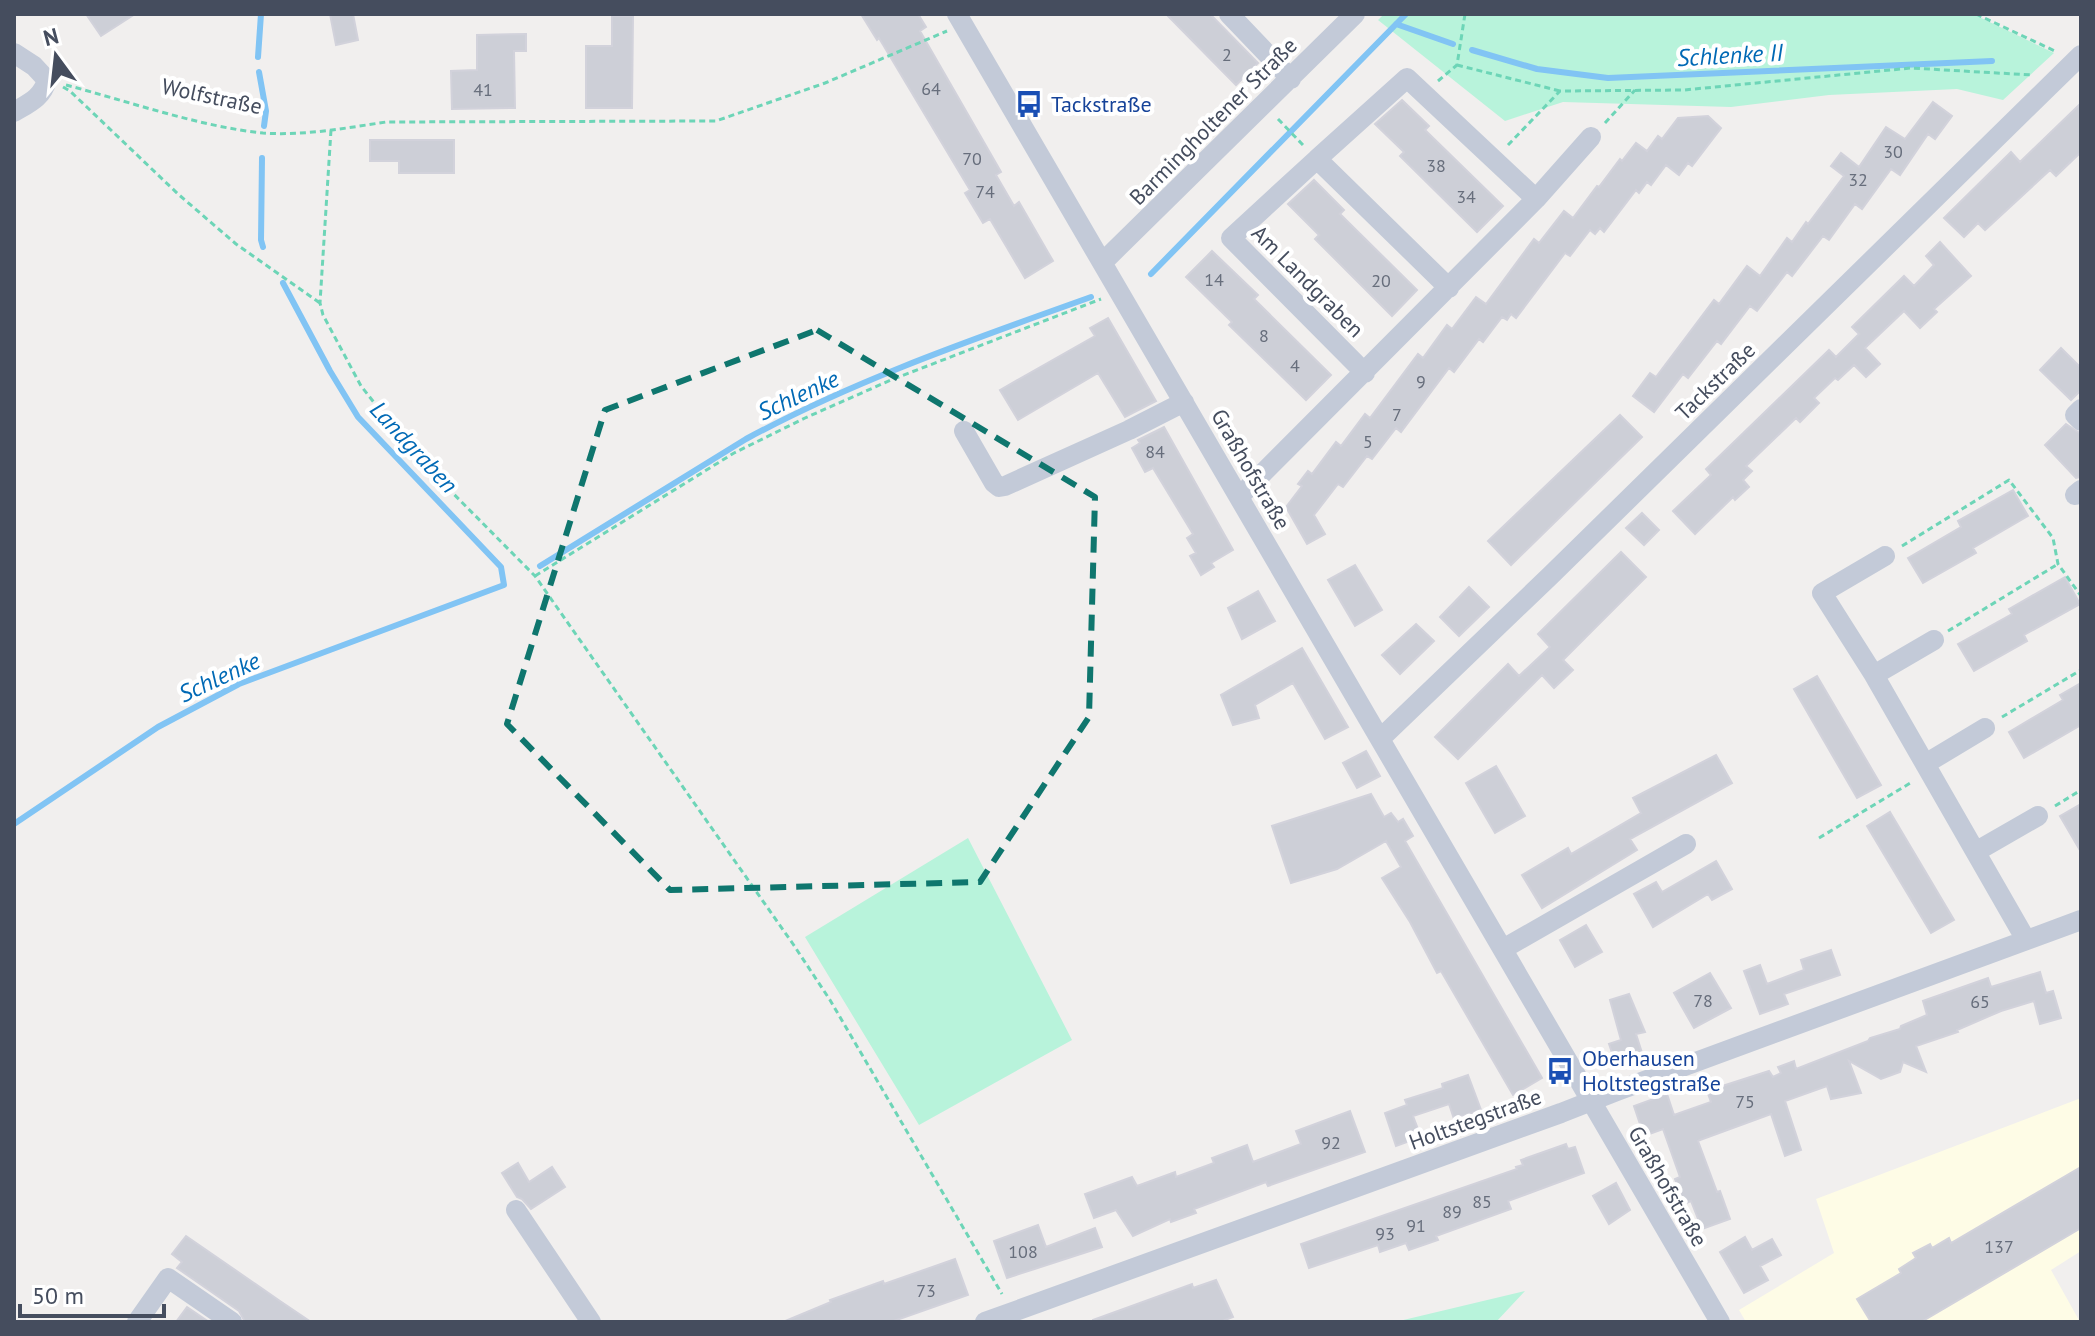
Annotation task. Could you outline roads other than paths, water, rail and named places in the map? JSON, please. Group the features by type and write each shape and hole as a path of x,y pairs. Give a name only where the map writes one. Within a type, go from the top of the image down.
{"street":[{"path":"1229,14 1291,79"},
{"name":"Barmingholtener Straße","path":"1103,262 1355,14"},
{"name":"Graßhofstraße","path":"960,19 1720,1322"},
{"path":"14,53 34,66 47,80 44,91 14,112"},
{"name":"Tackstraße","path":"1380,739 2078,58"},
{"name":"Am Landgraben","path":"1365,373 1231,238 1311,153 1407,78 1536,199"},
{"name":"Am Landgraben","path":"1239,497 1449,288 1536,199 1591,137"},
{"path":"1311,153 1449,288"},
{"path":"964,431 999,487 1129,430 1184,402"},
{"path":"2081,409 2075,415 2081,421"},
{"path":"1885,556 1822,593 1874,675 2026,940"},
{"path":"1874,675 1934,640"},
{"path":"1927,768 1985,728"},
{"path":"1977,851 2038,816"},
{"path":"1503,949 1686,844"},
{"name":"Holtstegstraße","path":"985,1322 2081,920"},
{"path":"516,1210 591,1322"},
{"path":"137,1322 168,1278 232,1322"}],"waterway":[{"name":"Landgraben","path":"258,57 261,14"},
{"name":"Schlenke","path":"1151,274 1406,14"},
{"name":"Schlenke II","path":"1396,24 1453,44"},
{"name":"Schlenke II","path":"1472,50 1537,69 1608,78 1992,61"},
{"name":"Landgraben","path":"259,72 266,111 264,126"},
{"name":"Landgraben","path":"262,158 263,247"},
{"name":"Schlenke","path":"14,824 158,727 239,684 504,585 501,567 358,417 283,283"},
{"name":"Schlenke","path":"540,566 746,439 787,418 916,362 1091,297"}],"place":[{"name":"Tackstraße","path":"1029,104"},
{"name":"Oberhausen Holtstegstraße","path":"1560,1071"}]}
